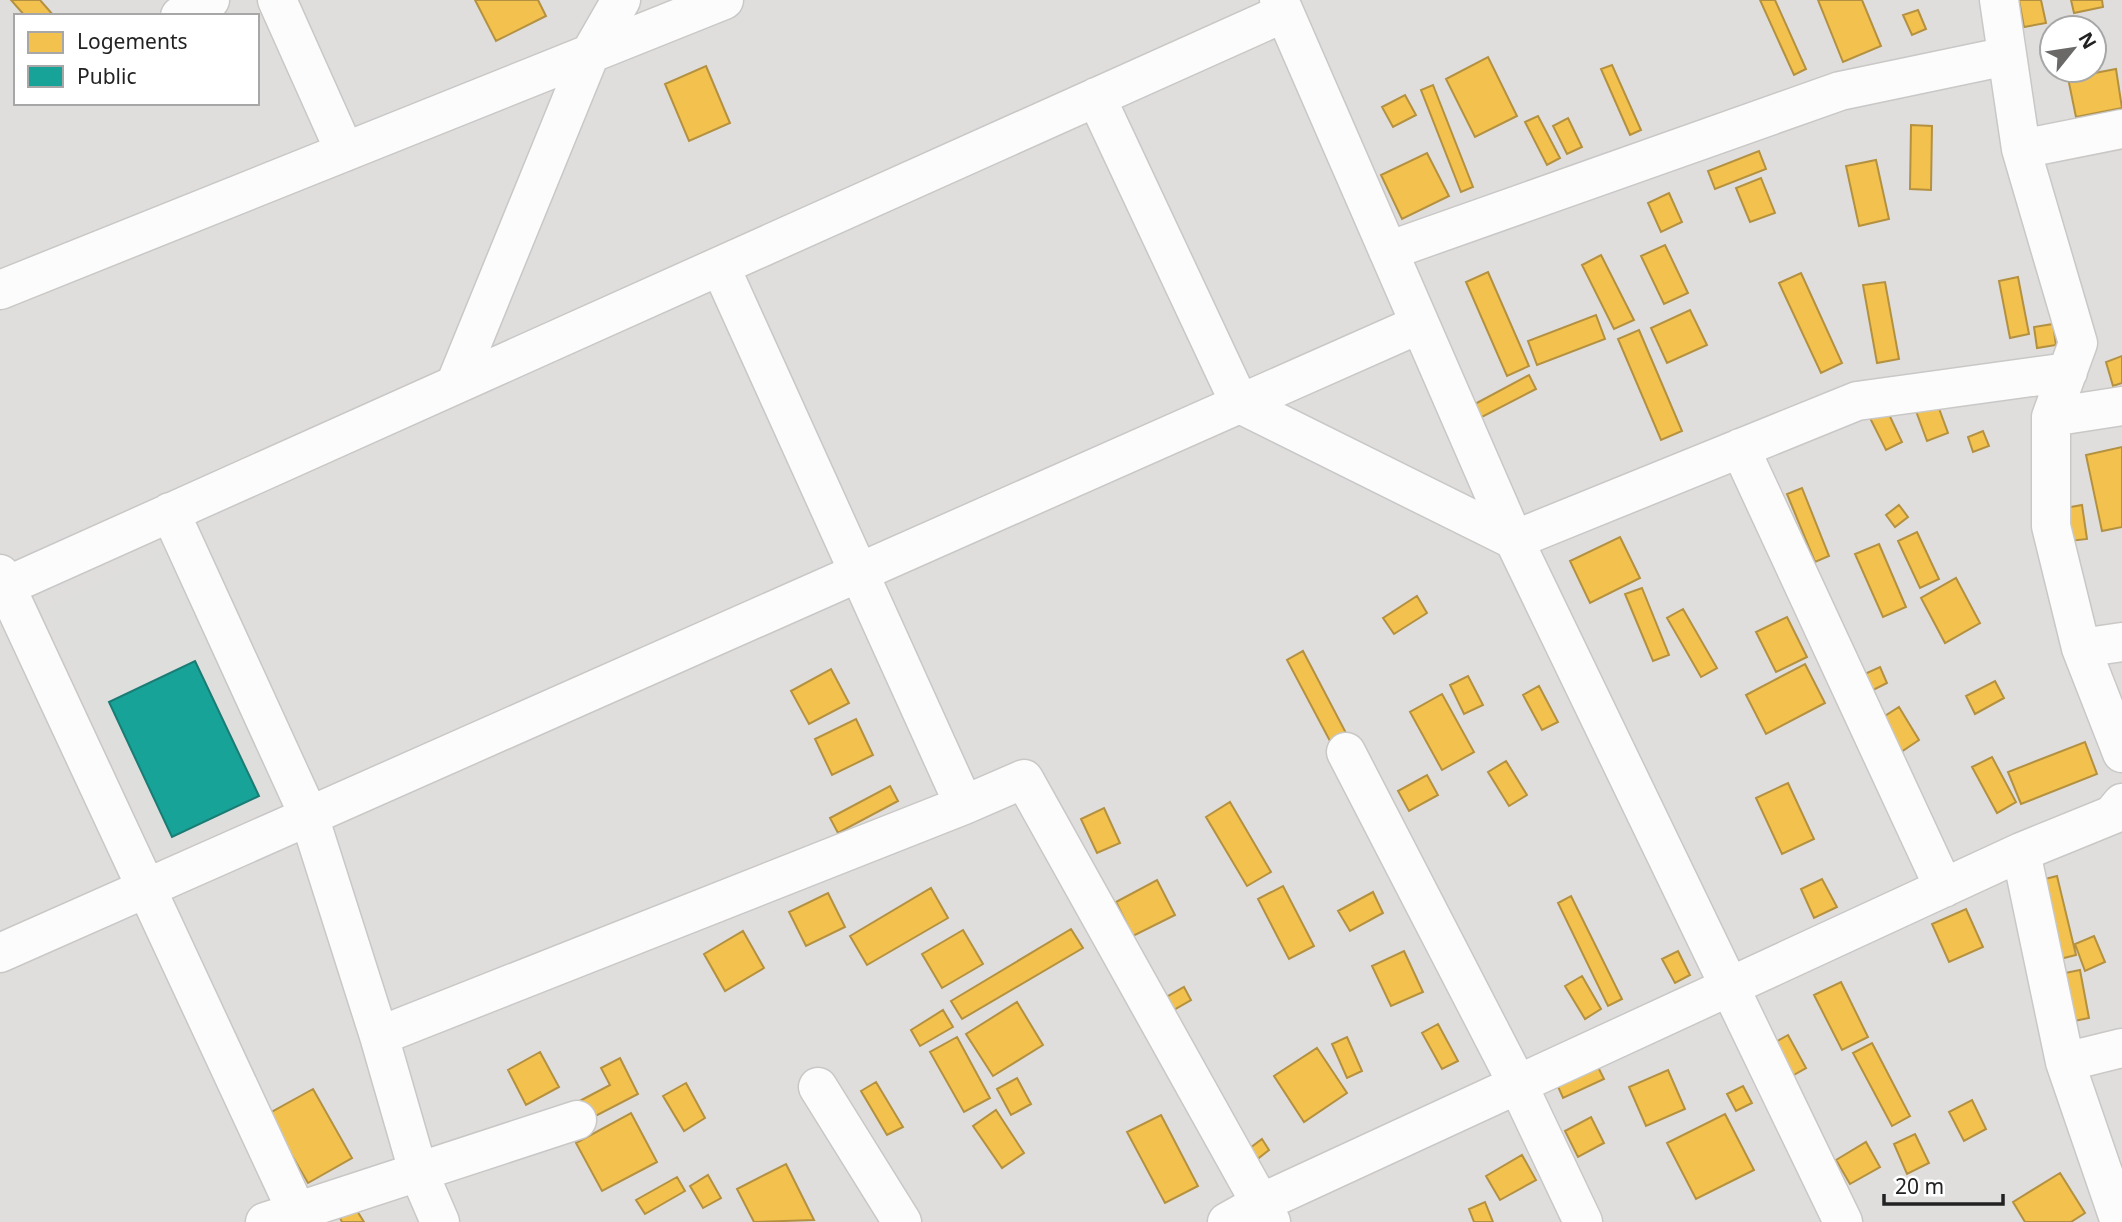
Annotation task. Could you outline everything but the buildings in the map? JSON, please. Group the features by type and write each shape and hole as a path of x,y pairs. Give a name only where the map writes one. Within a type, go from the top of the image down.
{"street":[{"path":"184,14 209,0"},
{"path":"277,0 345,152"},
{"path":"455,384 590,54 621,0"},
{"path":"0,290 724,0"},
{"path":"1999,0 2021,149 2078,343 2051,417 2051,526 2081,648 2122,753"},
{"path":"577,1119 281,1217 146,888 2,583 170,512 1096,97 1282,6 1514,540 1843,1222"},
{"path":"1388,251 1840,91 2007,56"},
{"path":"1096,97 1240,404 1514,540 1857,401 2068,372"},
{"path":"2021,149 2122,129"},
{"path":"720,266 964,806"},
{"path":"0,953 1420,324"},
{"path":"2051,417 2122,405"},
{"path":"1740,448 1944,888"},
{"path":"170,512 309,816 379,1036 418,1171 440,1222"},
{"path":"2081,648 2122,642"},
{"path":"1346,752 1518,1085 1583,1222"},
{"path":"379,1036 964,806 1024,779 1266,1213"},
{"path":"1227,1222 1266,1213 1518,1085 2021,852 2112,815 2122,803"},
{"path":"2021,852 2065,1062 2120,1222"},
{"path":"2065,1062 2122,1048"},
{"path":"818,1087 902,1222"}],"shaded area":[{"path":"0,0 2122,0 2122,1222 0,1222"},
{"path":"167,552 283,797 162,854 46,609"}]}
